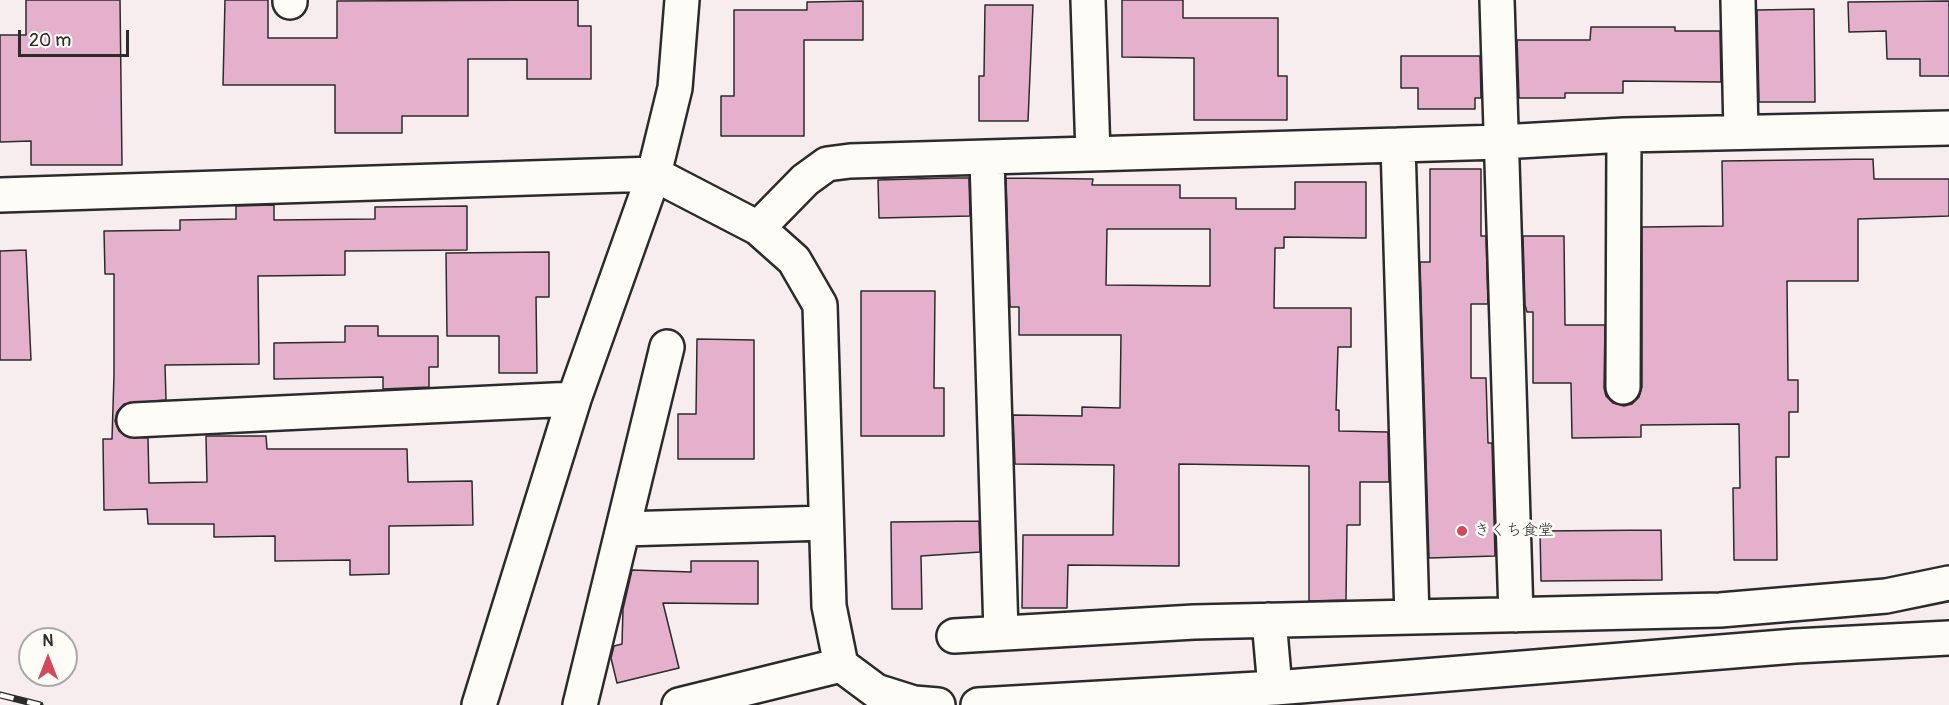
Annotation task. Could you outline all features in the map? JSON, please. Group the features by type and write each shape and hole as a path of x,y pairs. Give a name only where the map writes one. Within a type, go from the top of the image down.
{"street":[{"path":"478,705 574,399 654,174 675,88 682,0"},
{"path":"1088,0 1092,154"},
{"path":"1497,0 1516,615"},
{"path":"1738,0 1741,132"},
{"path":"758,228 805,180 827,164 850,161 987,159 1501,142 1624,135 1949,128"},
{"path":"1623,387 1624,135"},
{"path":"1398,145 1412,617"},
{"path":"987,159 1001,633"},
{"path":"0,195 654,174 758,228 794,260 820,305 829,606 841,665 876,691 914,703 938,705"},
{"path":"580,705 667,347"},
{"path":"134,420 574,399"},
{"path":"623,529 826,523"},
{"path":"954,636 1194,622 1720,610 1886,596 1946,585 1948,638 1795,646 1275,688 978,705"},
{"path":"1269,620 1275,688"},
{"path":"679,705 841,665"}],"building":[{"path":"26,0 120,0 122,165 31,165 31,141 0,142 0,35 26,35"},
{"path":"225,0 268,0 268,38 337,38 337,1 578,0 578,26 591,26 591,79 527,79 527,59 468,59 468,116 402,116 402,133 335,133 335,85 223,85"},
{"path":"1122,0 1183,0 1183,18 1278,18 1278,76 1287,76 1287,120 1194,120 1194,58 1122,57"},
{"path":"863,1 863,40 804,40 804,136 721,136 721,96 734,96 734,10 807,10 807,2"},
{"path":"1949,1 1949,76 1920,76 1920,59 1887,59 1886,31 1849,32 1848,2"},
{"path":"985,5 1033,5 1028,121 979,121 979,76 984,76"},
{"path":"1814,9 1815,102 1759,102 1757,10"},
{"path":"1591,27 1675,27 1675,31 1720,31 1721,82 1623,81 1623,93 1565,93 1565,98 1519,98 1517,40 1590,40"},
{"path":"1401,56 1480,56 1481,98 1475,98 1475,109 1418,109 1418,88 1401,88"},
{"path":"1873,159 1874,179 1949,179 1949,216 1858,219 1858,281 1787,281 1788,380 1798,380 1798,412 1789,412 1789,457 1776,457 1777,560 1734,560 1733,488 1740,488 1739,424 1641,425 1641,437 1572,438 1571,383 1533,383 1533,312 1527,312 1525,305 1523,236 1564,236 1565,325 1605,325 1604,388 1606,396 1613,403 1624,406 1632,404 1639,397 1642,387 1642,227 1723,226 1722,161"},
{"path":"1430,169 1481,169 1481,236 1486,236 1488,304 1471,304 1471,378 1486,378 1488,443 1492,443 1495,556 1429,558 1420,262 1430,262"},
{"path":"969,178 970,216 879,218 878,180"},
{"path":"1006,178 1093,179 1092,185 1180,185 1180,198 1236,198 1236,209 1295,209 1295,182 1366,182 1366,238 1284,237 1284,248 1275,248 1274,308 1351,308 1351,347 1338,347 1336,410 1339,410 1339,431 1388,432 1389,482 1360,482 1360,525 1347,525 1346,600 1309,601 1309,466 1179,464 1179,566 1068,565 1067,608 1022,608 1023,535 1113,535 1114,465 1015,464 1013,415 1082,416 1082,407 1120,408 1121,335 1019,335 1019,307 1010,307","holes":["1107,229 1210,229 1210,286 1106,285"]},
{"path":"274,205 274,220 375,219 375,207 467,206 467,250 345,251 345,275 258,276 259,364 165,365 166,400 124,404 117,412 115,421 119,431 125,436 148,438 149,483 207,482 206,436 266,436 267,449 407,449 408,482 472,481 473,525 389,526 389,574 350,575 350,560 275,561 275,536 214,537 214,524 148,524 147,509 104,510 103,439 112,439 114,274 105,274 104,231 180,230 180,220 236,219 236,206"},
{"path":"26,250 31,360 0,360 0,251"},
{"path":"549,252 549,297 536,297 537,373 499,373 499,336 447,336 446,253"},
{"path":"861,291 935,291 934,388 944,388 944,436 861,436"},
{"path":"345,326 378,326 378,336 438,336 438,367 429,367 429,387 383,389 383,377 274,379 274,343 345,342"},
{"path":"697,339 754,340 754,459 678,459 678,414 696,414"},
{"path":"979,521 980,552 921,556 922,609 892,609 891,522"},
{"path":"1661,530 1662,580 1541,581 1540,531"},
{"path":"691,561 758,561 758,604 663,603 679,668 617,683 611,658 614,646 622,644 623,609 632,570 691,572"}],"railway":[{"path":"0,695 40,705"}],"place":[{"name":"きくち食堂","path":"1462,531"}]}
